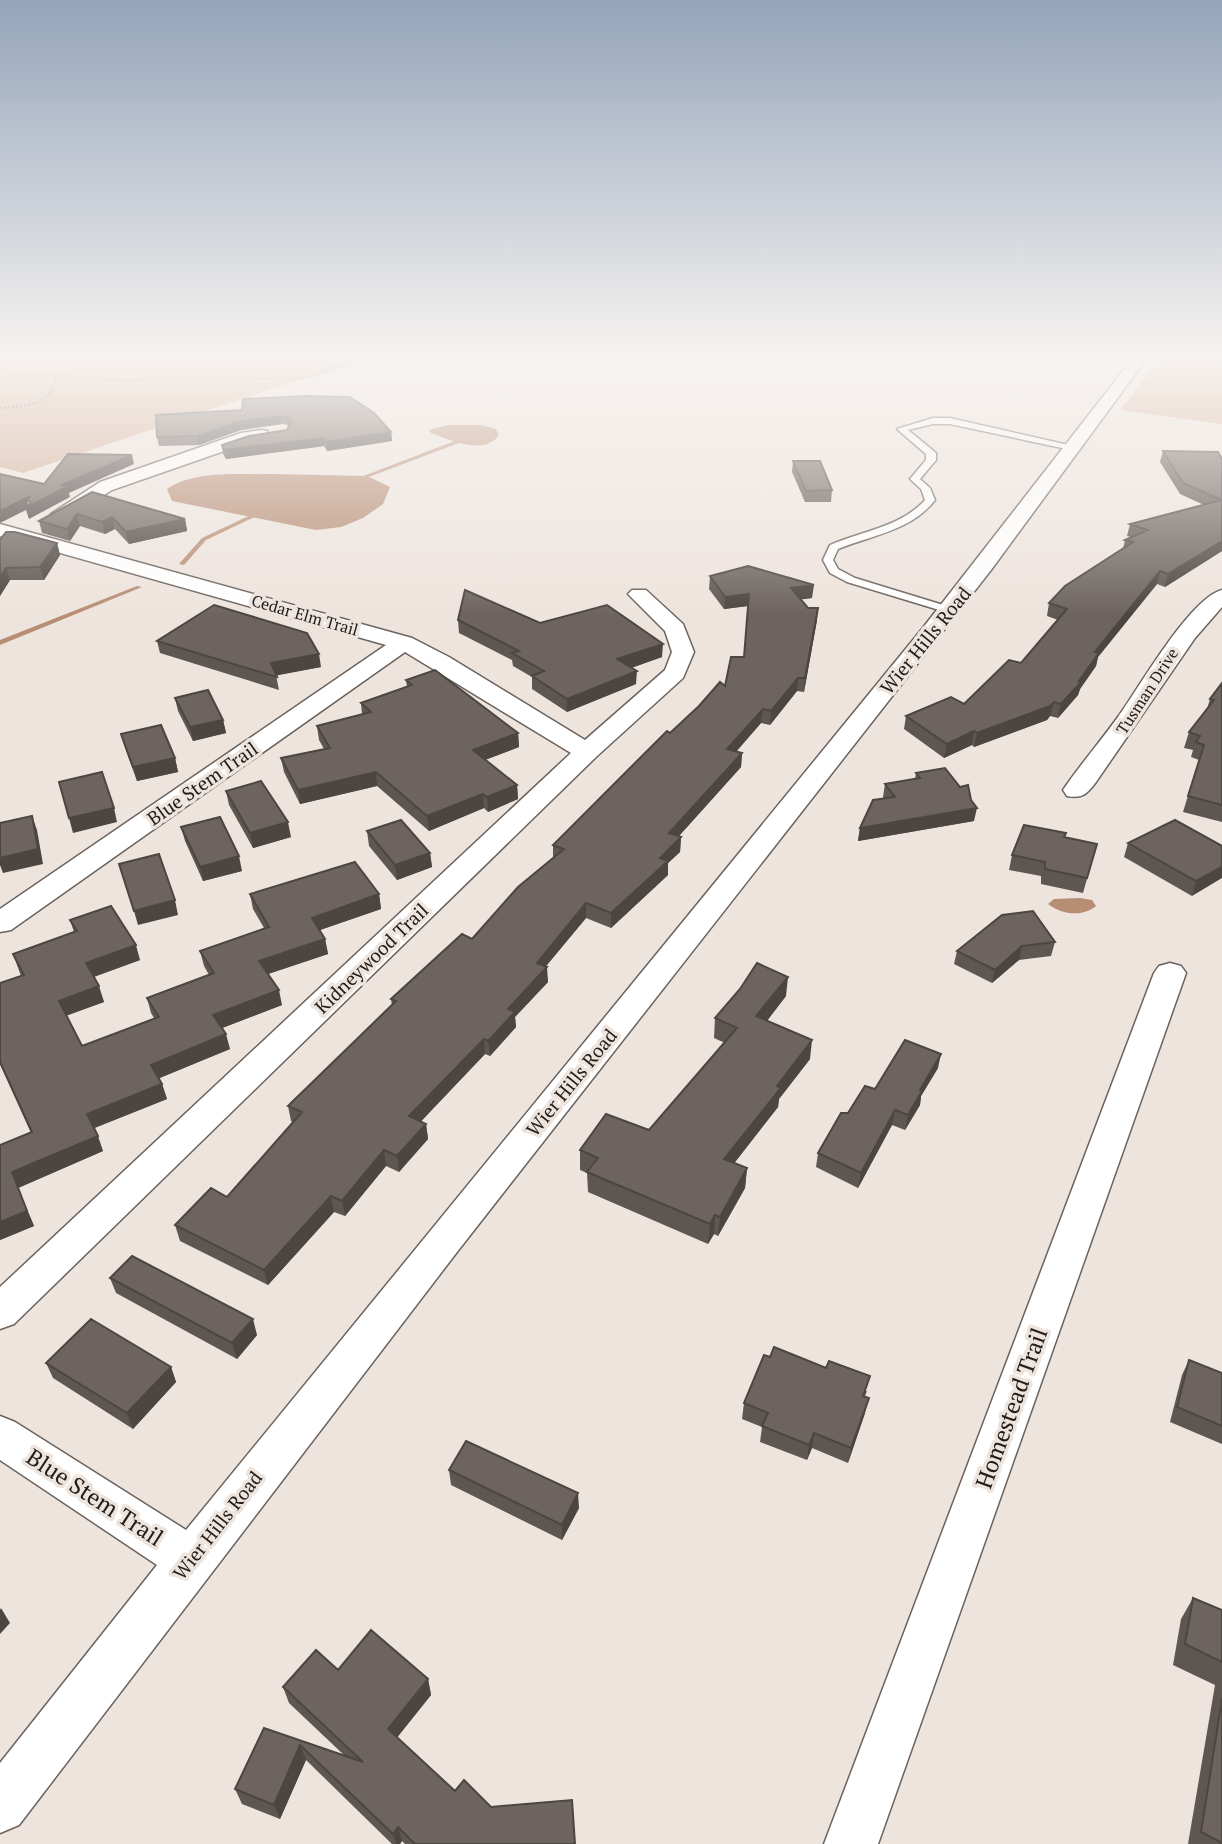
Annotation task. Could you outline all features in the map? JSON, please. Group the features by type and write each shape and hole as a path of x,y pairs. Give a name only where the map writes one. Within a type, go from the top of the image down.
{"street":[{"path":"6,536 60,514 106,486 227,444"},
{"name":"Wier Hills Road","path":"0,1806 189,1559 1079,444"},
{"name":"Cedar Elm Trail","path":"6,536 404,643 441,662 587,752"},
{"name":"Kidneywood Trail","path":"0,1312 587,752 675,673 683,652 675,629 639,594"},
{"name":"Tusman Drive","path":"1076,790 1126,725 1181,638 1204,610 1222,596"},
{"name":"Blue Stem Trail","path":"0,923 404,643"},
{"name":"Homestead Trail","path":"851,1844 1170,973"},
{"name":"Blue Stem Trail","path":"0,1436 189,1559"}],"lane":[{"path":"920,444 931,453 931,460 915,479 926,488 930,500 925,507 913,515 834,547 828,560 834,571 851,580 949,610"},
{"path":"1054,444 1076,449"}],"shaded area":[{"path":"0,444 108,444 23,473 0,467"},
{"path":"204,476 367,476 390,487 383,504 363,518 341,527 316,530 172,501 167,489"},
{"path":"1054,899 1092,900 1096,906 1085,912 1072,913 1060,911 1048,904"}],"building":[{"path":"225,444 273,444 224,450 222,445"},
{"path":"1163,451 1218,452 1222,459 1222,500 1183,483"},
{"path":"68,454 132,455 62,485 67,487 26,508 31,502 27,501 29,497 0,511 0,474 44,484"},
{"path":"793,461 820,461 832,490 806,491"},
{"path":"92,492 185,519 126,532 112,517 102,522 77,514 67,529 39,521"},
{"path":"1222,500 1222,541 1168,574 1160,571 1095,652 1099,653 1079,681 1082,681 1061,704 1054,702 1050,706 977,733 974,731 947,744 906,716 951,697 964,704 1009,660 1021,663 1067,609 1049,603 1065,586 1133,542 1125,540 1148,530 1130,524"},
{"path":"6,532 57,543 40,567 6,568 0,577 0,540"},
{"path":"748,566 814,585 791,588 808,608 818,608 805,678 798,678 771,711 763,709 727,749 742,753 669,833 681,837 660,858 668,861 611,913 586,903 537,963 547,967 508,1009 515,1012 488,1041 484,1039 409,1116 426,1124 397,1156 384,1150 342,1201 331,1196 264,1270 175,1225 211,1188 227,1197 302,1112 288,1106 396,1001 391,999 462,934 472,939 518,887 564,849 553,845 667,731 670,733 720,682 725,686 731,657 744,657 749,594 725,597 710,576"},
{"path":"465,590 540,623 607,605 663,644 617,659 637,671 567,699 532,676 544,671 512,653 519,651 458,620"},
{"path":"214,605 307,633 319,654 271,663 277,677 157,641"},
{"path":"435,670 518,733 473,750 517,785 487,797 483,794 427,816 376,772 298,790 281,758 330,748 317,726 371,712 361,703 412,685 406,680"},
{"path":"1222,683 1222,805 1188,796 1204,745 1196,742 1200,736 1189,732 1214,700 1210,699"},
{"path":"208,690 223,720 190,727 175,698"},
{"path":"161,725 175,758 133,767 121,734"},
{"path":"945,768 960,787 968,785 971,800 977,808 860,828 873,800 895,797 885,784 920,778 916,773"},
{"path":"102,772 114,808 69,818 59,782"},
{"path":"261,781 288,822 250,833 226,791"},
{"path":"32,816 38,849 0,858 0,823"},
{"path":"220,817 239,856 200,867 181,827"},
{"path":"401,820 430,853 395,865 367,831"},
{"path":"1175,820 1222,846 1222,867 1196,881 1128,843"},
{"path":"1024,825 1066,833 1064,837 1097,844 1087,878 1045,869 1045,862 1012,855"},
{"path":"159,854 175,900 134,911 119,864"},
{"path":"355,862 379,894 312,918 325,939 259,961 279,990 213,1015 226,1034 151,1065 162,1084 87,1114 98,1136 12,1172 27,1211 0,1222 0,1145 32,1132 0,1062 0,983 24,975 13,954 77,931 70,920 111,906 136,945 86,963 99,986 59,1001 82,1046 159,1017 147,998 214,973 200,951 269,927 250,894"},
{"path":"1033,911 1055,942 1022,946 995,970 957,951 1002,915"},
{"path":"757,963 788,977 756,1016 812,1040 777,1086 781,1088 724,1159 747,1168 720,1217 715,1215 710,1224 587,1172 598,1158 580,1150 606,1114 649,1130 737,1028 715,1018 740,989"},
{"path":"905,1040 941,1054 908,1115 895,1110 861,1173 818,1153 841,1113 848,1113 865,1086 875,1089"},
{"path":"132,1256 253,1319 232,1343 110,1278"},
{"path":"91,1319 171,1367 127,1413 46,1363"},
{"path":"774,1347 826,1368 829,1361 870,1376 863,1396 869,1398 851,1448 814,1433 809,1445 762,1426 768,1413 744,1403 764,1355 770,1357"},
{"path":"1189,1360 1222,1373 1222,1426 1177,1407"},
{"path":"466,1441 578,1493 562,1525 449,1470"},
{"path":"1193,1598 1222,1610 1222,1662 1185,1644"},
{"path":"371,1630 428,1679 388,1729 455,1791 464,1780 491,1807 572,1800 575,1844 415,1844 398,1827 393,1834 300,1745 274,1805 235,1789 264,1728 363,1762 283,1687 316,1650 338,1670"},
{"path":"1222,1699 1222,1843 1201,1832"}],"waterway":[{"path":"356,480 452,444"},
{"path":"182,564 204,539 259,513"},
{"path":"0,643 139,587"}]}
